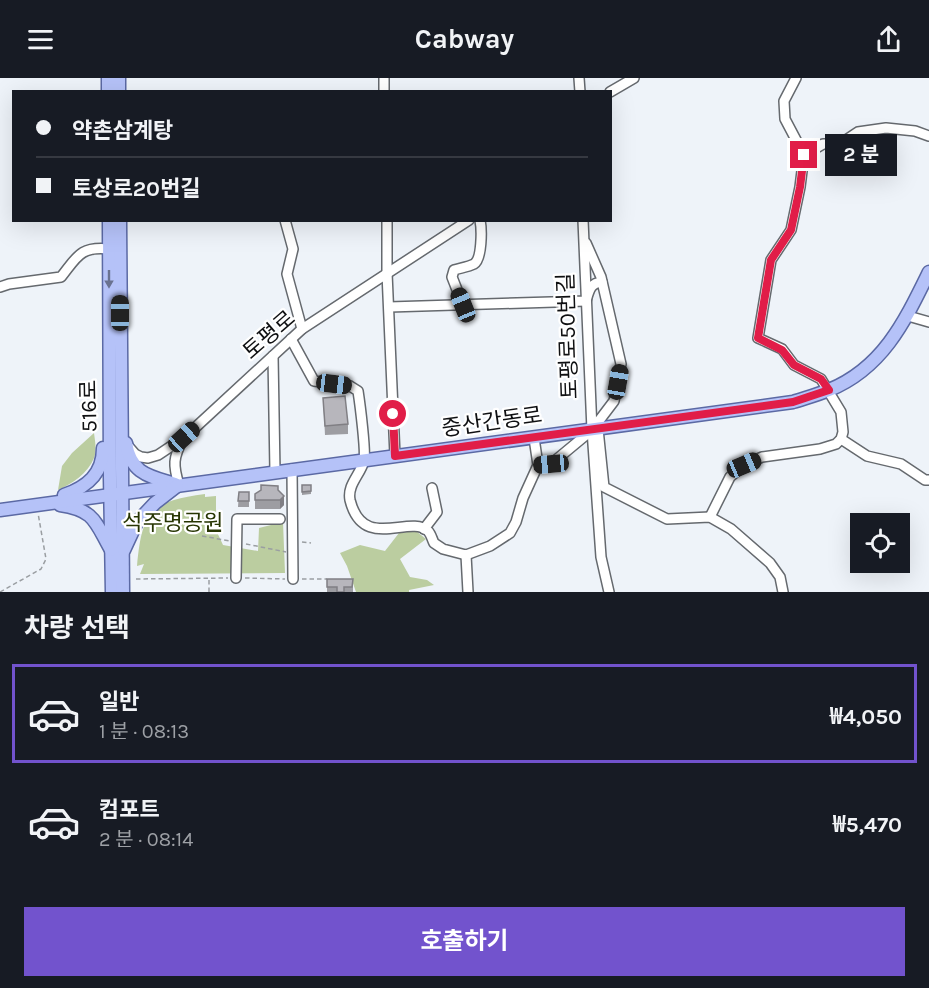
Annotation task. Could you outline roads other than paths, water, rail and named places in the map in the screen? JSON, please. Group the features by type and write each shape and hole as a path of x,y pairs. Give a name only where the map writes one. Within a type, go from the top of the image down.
{"main road":[{"name":"516로","path":"109,222 115,382"},
{"name":"516로","path":"120,222 115,382 115,494 117,553 123,592"},
{"name":"중산간동로","path":"0,510 793,402 829,390 855,377 884,352 908,316 929,272"},
{"path":"115,382 126,405 126,445 129,458 143,472 179,485"},
{"path":"41,504 78,490 91,481 99,471 115,382"},
{"path":"41,504 78,507 88,513 117,553 137,522 155,503 179,485"},
{"name":"516로","path":"112,592 117,553"}],"street":[{"path":"612,91 634,78"},
{"path":"710,516 729,477 744,465 762,458 820,449 836,444 843,432 841,412 821,379 794,365 782,350 758,338 771,260 791,230 800,187 804,155 785,119 784,101 796,78"},
{"path":"804,155 824,144 840,144 858,132 886,128 929,135"},
{"path":"286,222 293,249 287,274 302,329"},
{"path":"387,222 388,307 395,456"},
{"name":"토평로","path":"126,445 135,454 148,458 158,455 184,437 302,329 467,222"},
{"path":"463,305 452,277 454,270 475,263 478,258 482,229 480,222"},
{"name":"토평로50번길","path":"583,222 601,557 609,592"},
{"path":"538,465 551,464 595,430 614,400 621,364 602,282 583,238"},
{"path":"0,287 61,278 76,256 87,249 109,249"},
{"path":"388,307 586,301 590,287 597,282 602,282"},
{"path":"908,316 929,322"},
{"path":"291,339 314,381 350,386 358,391 364,460 350,487 349,497 360,519 369,527 424,529 430,532 434,543 443,549 466,555 490,546 510,533 516,522 538,465 534,438"},
{"path":"273,356 275,472"},
{"path":"595,430 604,487 667,519 710,516 730,529 771,563 780,577 783,592"},
{"path":"179,485 174,468 176,453 184,437"},
{"path":"841,439 867,456 901,465 925,480 929,480"},
{"path":"292,470 292,579"},
{"path":"424,529 437,512 432,488"},
{"path":"236,578 237,519 280,519"},
{"path":"466,555 468,592"}],"park label":[{"name":"석주명공원","path":"173,523"}]}
